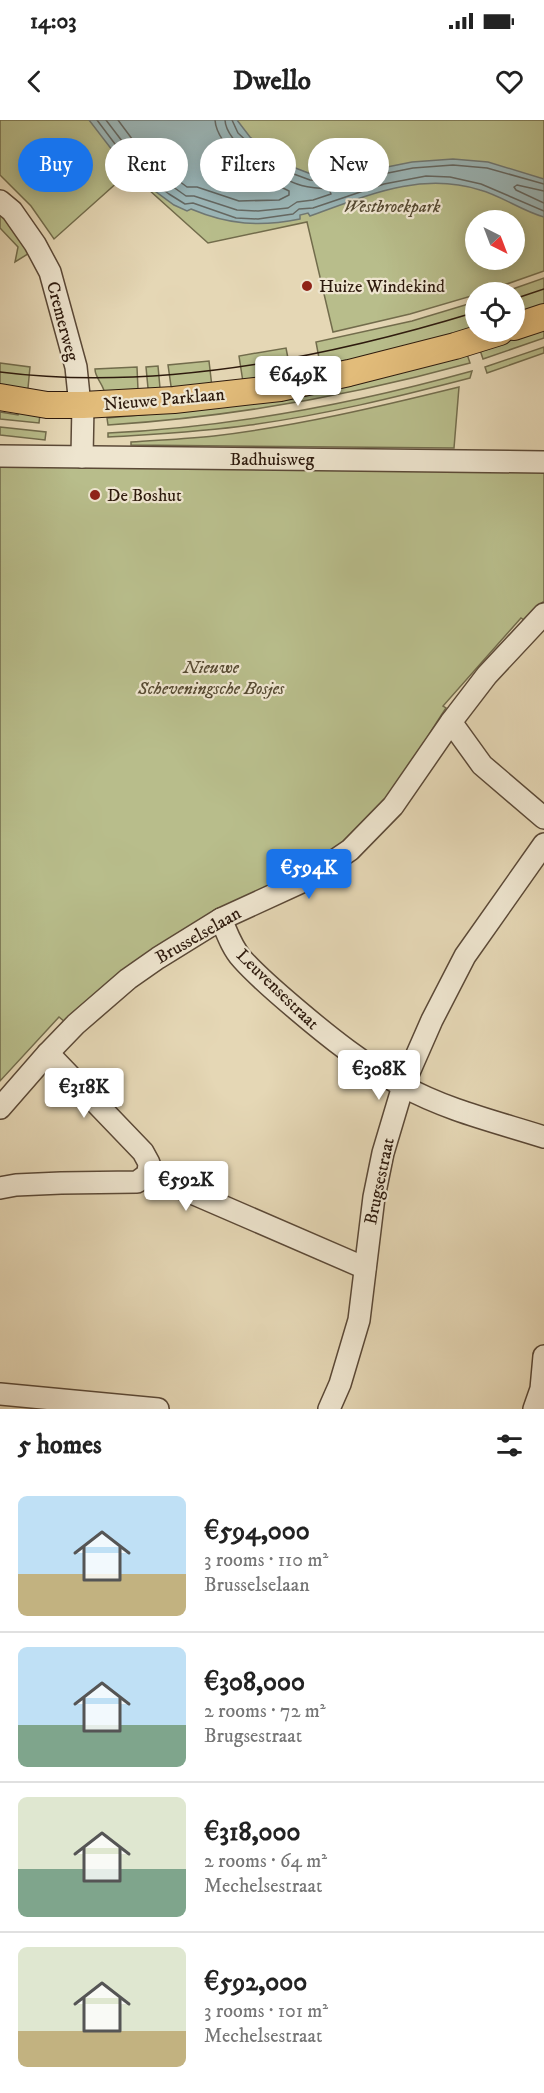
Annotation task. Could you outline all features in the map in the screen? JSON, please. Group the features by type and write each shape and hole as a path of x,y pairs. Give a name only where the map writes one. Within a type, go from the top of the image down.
{"main road":[{"path":"525,323 544,317"},
{"name":"Nieuwe Parklaan","path":"0,397 47,405 82,405 174,400 280,388 412,357 465,342"}],"street":[{"name":"Cremerweg","path":"0,201 12,211 35,244 50,272 76,367 82,405 82,457"},
{"name":"Badhuisweg","path":"0,456 544,462"},
{"name":"Brusselselaan","path":"0,1108 76,1024 128,979 221,919 306,880 350,850 393,806 451,722 487,675 544,614"},
{"path":"451,722 482,765 544,818"},
{"name":"Brugsestraat","path":"329,1409 340,1384 359,1320 374,1197 383,1153 404,1086 432,1020 465,956 544,844"},
{"name":"Leuvensestraat","path":"221,919 230,941 241,958 328,1036 404,1086 466,1113 544,1137"},
{"path":"0,1188 16,1185 137,1182 148,1174 149,1163 143,1152 48,1053"},
{"path":"148,1174 365,1268"},
{"path":"534,1409 541,1389 544,1356"},
{"path":"0,1394 158,1409"}],"green space":[{"name":"Westbroekpark","path":"0,120 544,120 544,271 513,282 465,282 465,298 410,314 333,332 307,222 208,243 151,192 188,192 188,138 105,138 107,192 54,239 31,206 0,175"},
{"path":"0,210 31,252 15,262 18,247 0,228"},
{"path":"544,278 544,307 525,314 525,285"},
{"path":"465,305 465,333 321,369 316,342 412,321"},
{"path":"544,329 544,338 483,359 480,350 504,342 525,342 525,335"},
{"path":"544,347 544,353 487,373 485,367"},
{"path":"286,348 291,374 243,382 239,356"},
{"path":"467,354 470,363 335,395 200,417 108,425 107,418 162,413"},
{"path":"209,361 212,387 177,391 171,386 168,365"},
{"path":"0,363 30,367 28,388 24,392 0,389"},
{"path":"158,366 160,388 156,393 148,388 146,367"},
{"path":"137,367 138,390 105,396 95,369"},
{"path":"472,371 470,378 333,411 250,425 108,437 108,433 200,425 337,404"},
{"path":"459,387 454,448 131,445 131,442 214,436 276,427 368,409"},
{"path":"0,412 18,415 19,412 40,414 39,423 0,419"},
{"path":"0,427 46,432 45,440 0,435"},
{"name":"Nieuwe Scheveningsche Bosjes","path":"0,463 544,472 544,601 524,620 521,618 443,706 446,708 393,790 351,835 332,851 65,1022 59,1017 0,1081"}],"water":[{"path":"89,120 237,120 251,138 200,138 200,192 296,192 296,168 308,173 308,192 380,192 310,216 308,213 300,215 300,219 258,224 232,221 191,209 187,211 156,192 188,192 188,138 105,138 105,141"},
{"path":"453,159 488,162 544,179 544,217 480,190 458,185 436,183 389,189 389,167 412,162"}],"tram line":[{"path":"525,295 544,289"},
{"path":"0,372 59,377 120,378 241,367 360,344 465,315"}],"place":[{"name":"Huize Windekind","path":"307,286"},
{"name":"De Boshut","path":"95,495"}]}
